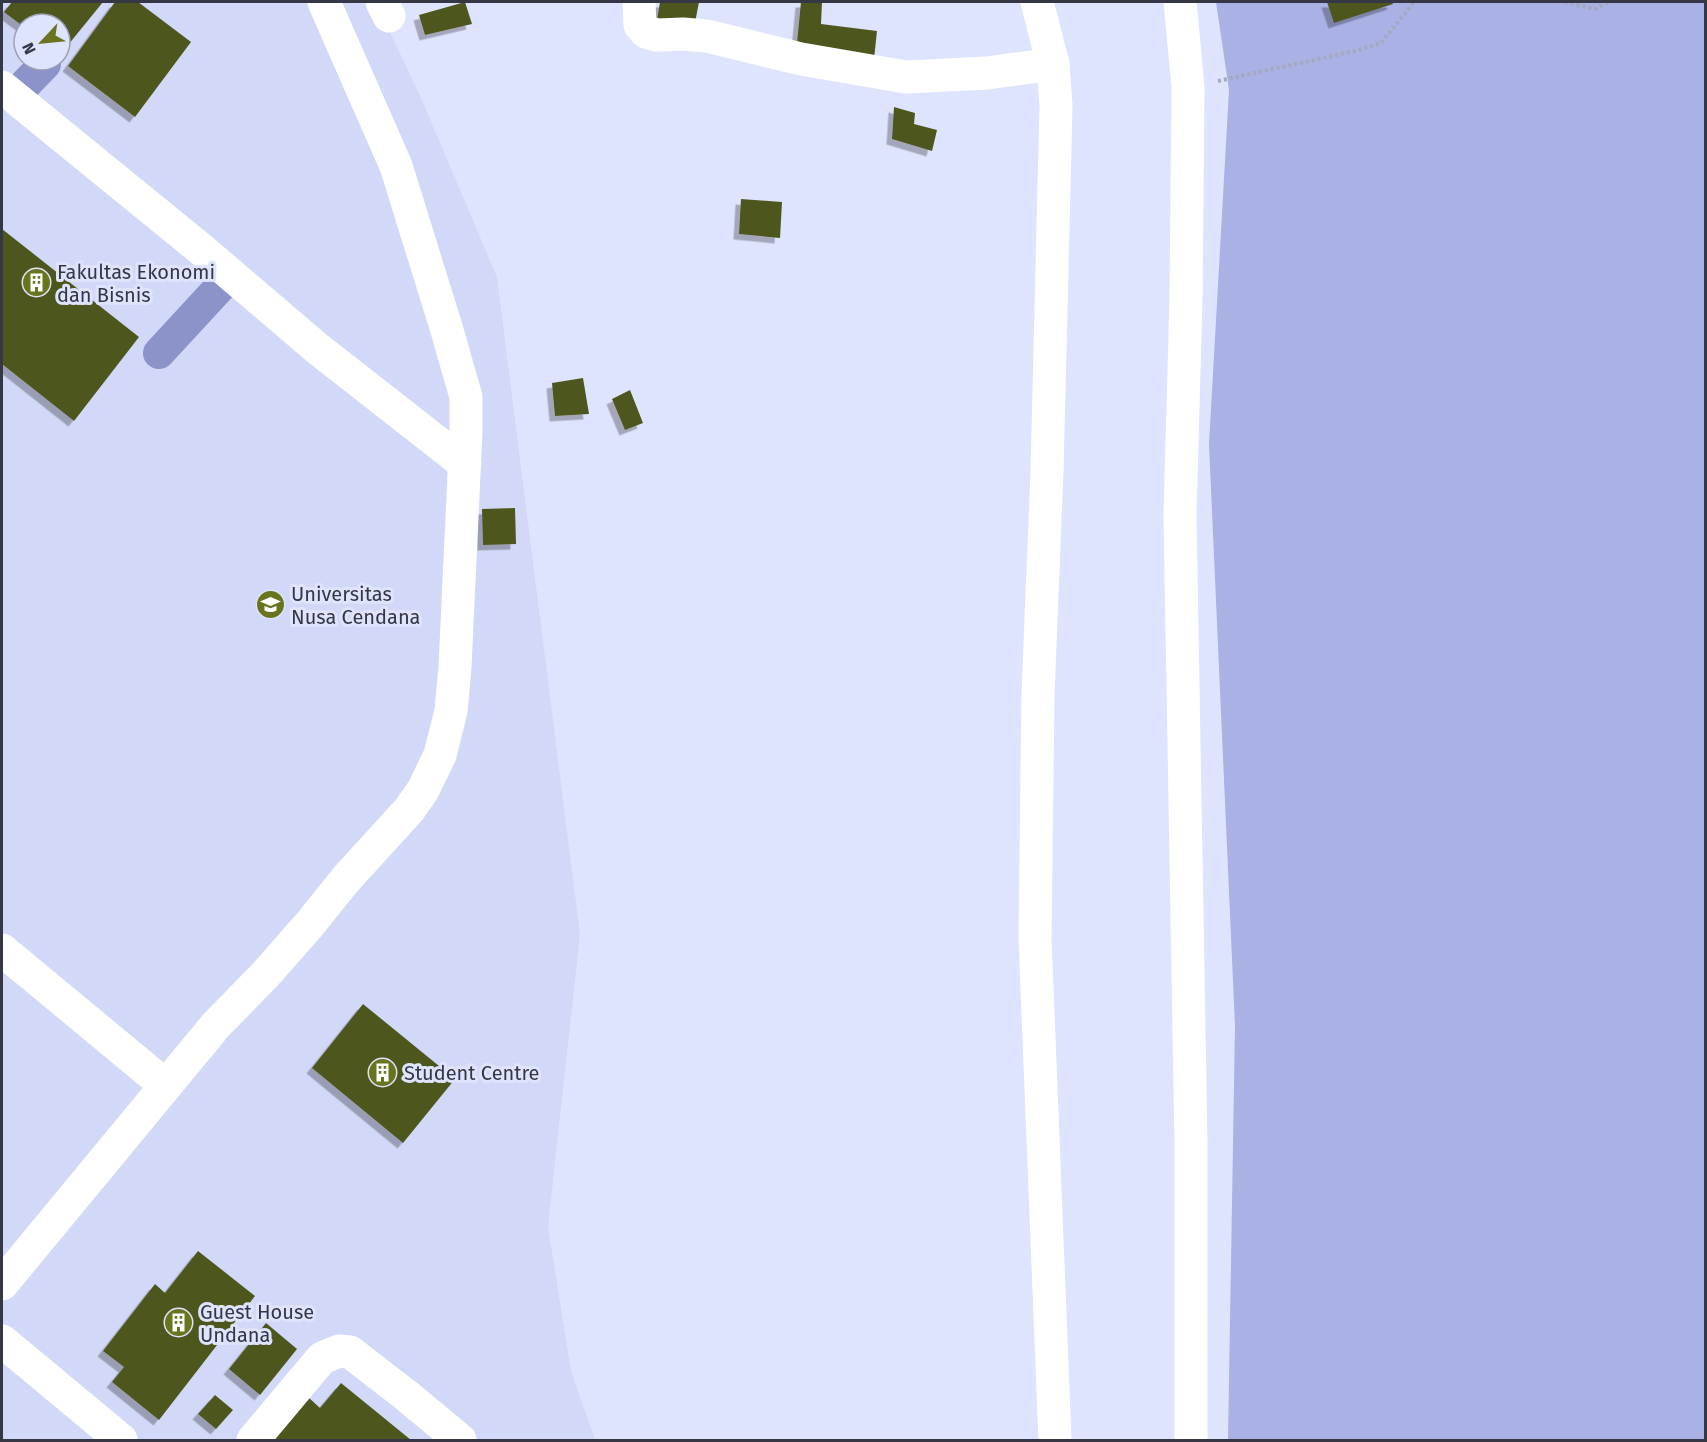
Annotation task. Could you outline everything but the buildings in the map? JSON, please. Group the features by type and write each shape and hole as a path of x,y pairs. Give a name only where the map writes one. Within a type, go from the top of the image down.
{"main road":[{"path":"2,1284 216,1025 264,976 346,879 409,810 440,755 450,711 455,668 466,397 396,166 324,2"},
{"path":"639,2 640,25 646,32 657,35 707,36 801,59 906,77 987,73 1053,64"},
{"path":"1037,2 1053,64 1056,106 1047,471 1038,694 1035,938 1055,1440"},
{"path":"1180,2 1188,87 1186,298 1180,515 1191,1145 1191,1440"},
{"path":"2,87 202,250 318,349 465,464"},
{"path":"2,950 165,1085"},
{"path":"2,1341 121,1440"},
{"path":"253,1440 322,1358 339,1351 350,1352 460,1440"}],"path":[{"path":"1188,87 1355,51 1382,43 1414,2"},
{"path":"1565,2 1595,9 1608,2"}],"shaded area":[{"name":"Universitas Nusa Cendana","path":"2,2 376,2 421,98 497,277 580,934 548,1227 571,1371 595,1440 2,1440"},
{"path":"1216,2 1705,2 1705,1440 1228,1440 1235,1026 1209,444 1229,90"}],"waterway":[{"path":"2,87 13,97 37,72"},
{"path":"159,353 231,275 211,259"}],"place":[{"name":"Fakultas Ekonomi dan Bisnis","path":"36,283"},
{"name":"Universitas Nusa Cendana","path":"270,605"},
{"name":"Student Centre","path":"383,1073"},
{"name":"Guest House Undana","path":"179,1323"}]}
